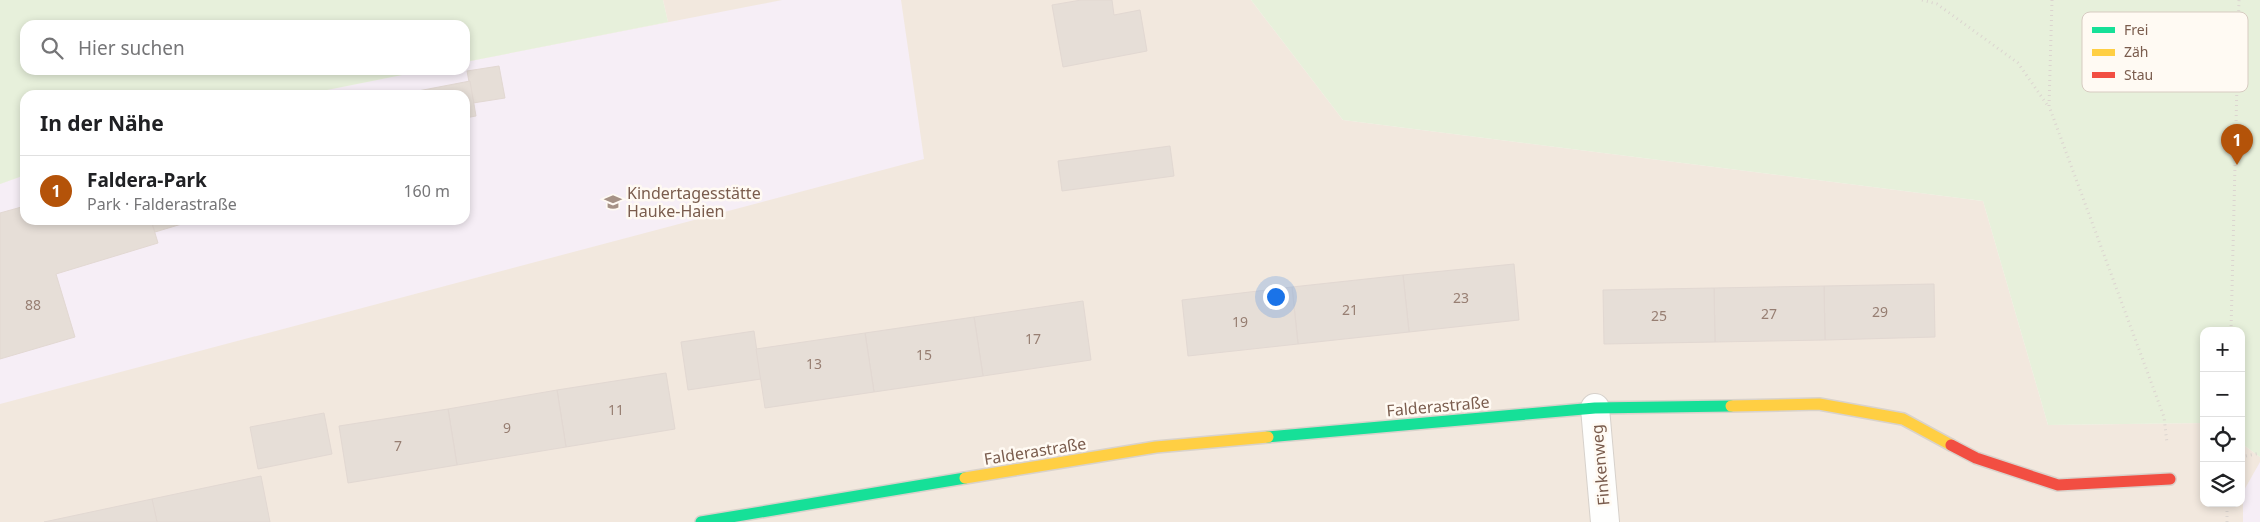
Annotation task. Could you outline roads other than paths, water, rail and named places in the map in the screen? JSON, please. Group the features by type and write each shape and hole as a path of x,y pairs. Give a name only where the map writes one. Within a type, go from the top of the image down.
{"street":[{"name":"Falderastraße","path":"700,522 1156,447 1595,408 1819,404 1903,419 1976,458 2058,484 2170,479"},
{"name":"Finkenweg","path":"1595,408 1605,522"}],"place":[{"name":"Faldera-Park","path":"2237,165"},
{"name":"Kindertagesstätte Hauke-Haien","path":"613,202"}]}
